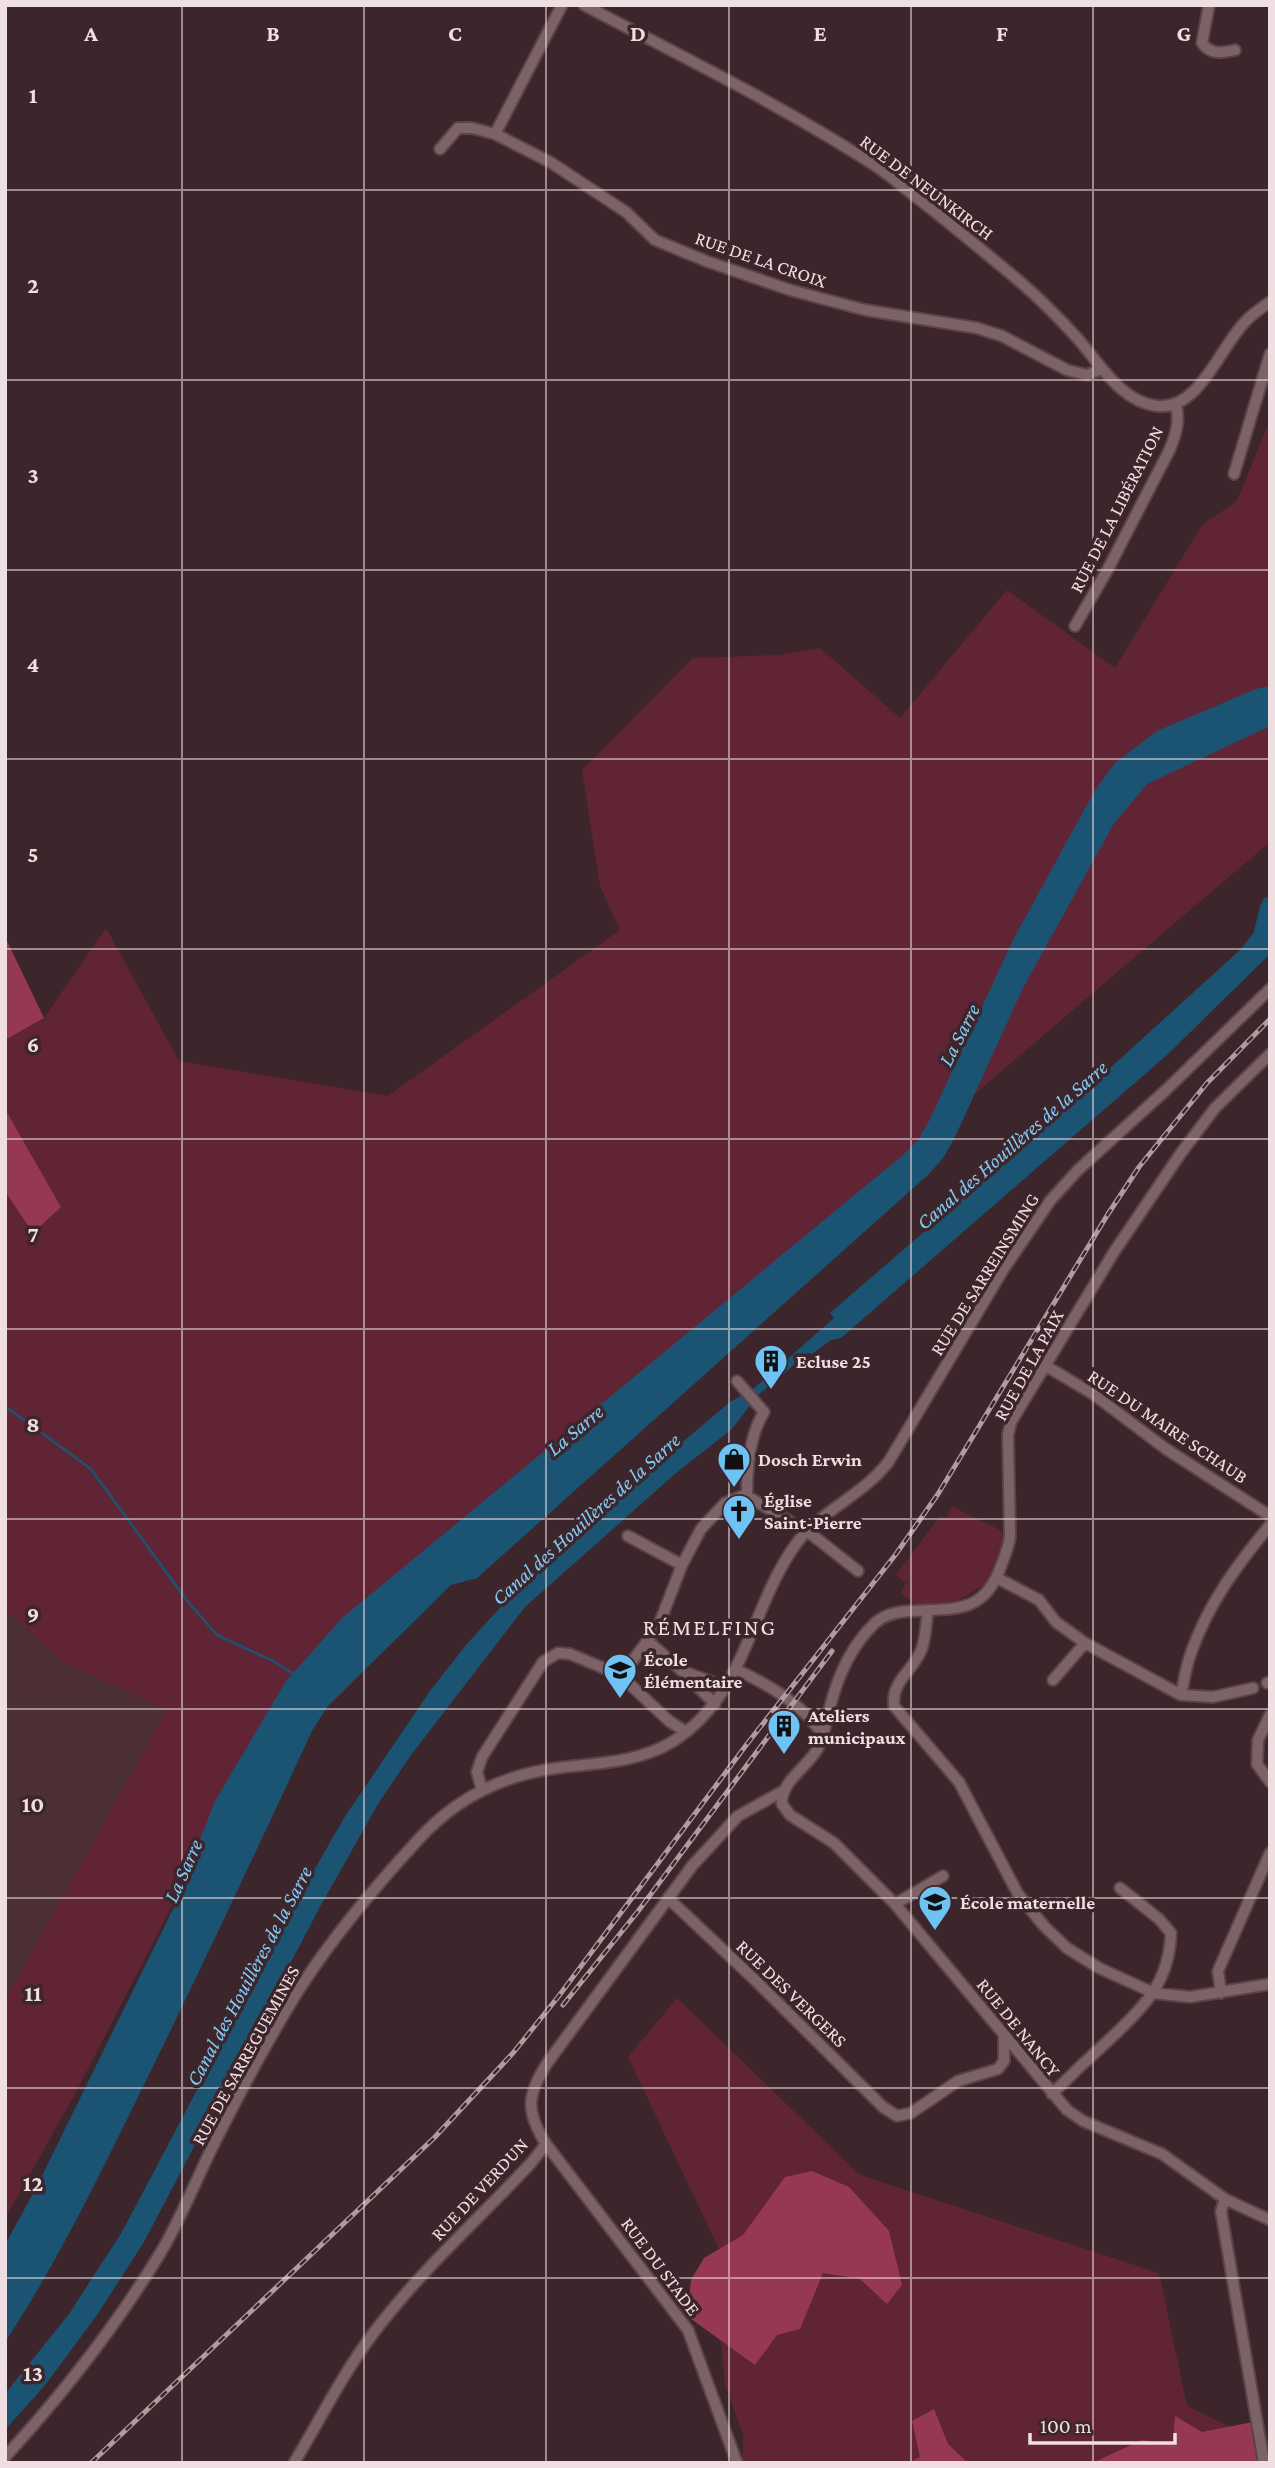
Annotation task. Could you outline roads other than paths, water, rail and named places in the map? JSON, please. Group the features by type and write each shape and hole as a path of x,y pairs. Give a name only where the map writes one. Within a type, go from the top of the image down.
{"street":[{"path":"495,134 562,5"},
{"name":"RUE DE NEUNKIRCH","path":"584,5 729,81 870,162 1036,295 1123,390 1141,402 1158,407 1176,404"},
{"path":"1209,5 1202,43 1207,50 1218,53 1235,51"},
{"name":"RUE DE LA CROIX","path":"440,149 458,128 472,128 495,134 550,162 626,212 655,240 706,261 790,290 865,310 977,328 1002,337 1066,370 1087,375 1101,369"},
{"path":"1176,404 1186,399 1199,385 1244,323 1270,302"},
{"path":"1234,474 1270,354"},
{"name":"RUE DE LA LIBÉRATION","path":"1075,626 1169,451 1177,433 1176,404"},
{"name":"RUE DE SARREINSMING","path":"806,1532 875,1477 889,1461 1003,1270 1050,1200 1078,1170 1167,1090 1270,989"},
{"name":"RUE DE LA PAIX","path":"783,1791 810,1760 823,1736 836,1684 845,1664 876,1622 891,1614 951,1608 978,1601 987,1594 997,1578 1010,1536 1009,1429 1024,1399 1114,1251 1187,1144 1230,1091 1270,1054"},
{"name":"RUE DU MAIRE SCHAUB","path":"1046,1366 1093,1394 1167,1449 1270,1516"},
{"path":"740,1384 762,1409 750,1454 747,1497"},
{"path":"621,1676 658,1627 682,1565 701,1529 725,1503 747,1497 806,1532 858,1571"},
{"path":"1181,1695 1191,1653 1213,1601 1270,1525"},
{"name":"RUE DE SARREGUEMINES","path":"5,2457 91,2354 162,2250 213,2146 286,2011 327,1949 419,1839 447,1813 482,1790 506,1780 536,1772 630,1759 662,1748 686,1732 715,1703 726,1687 787,1559 806,1532"},
{"path":"628,1536 682,1565"},
{"path":"997,1578 1039,1600 1056,1622 1085,1643 1181,1695 1213,1697 1253,1688"},
{"path":"928,1610 922,1651 898,1684 893,1695 894,1706 959,1782 1018,1894 1044,1926 1067,1948 1099,1968 1151,1992 1190,1997 1270,1984"},
{"path":"648,1641 715,1703"},
{"path":"1053,1680 1085,1643"},
{"path":"482,1790 477,1772 479,1762 543,1662 558,1653 570,1654 621,1676 669,1721 686,1732"},
{"path":"735,1669 766,1685 804,1714 823,1736"},
{"path":"682,1671 726,1687"},
{"path":"804,1714 827,1718"},
{"path":"1270,1715 1258,1740 1257,1764 1270,1782"},
{"path":"753,1806 782,1804 783,1791"},
{"name":"RUE DE VERDUN","path":"295,2463 349,2368 373,2334 410,2288 531,2164 546,2144 535,2125 531,2111 535,2082 621,1960 692,1866 730,1824 753,1806 783,1791"},
{"name":"RUE DE NANCY","path":"782,1804 790,1815 834,1843 895,1904 1067,2110 1077,2118 1162,2154 1225,2199 1270,2220"},
{"path":"1221,1993 1219,1971 1270,1853"},
{"path":"895,1904 943,1876"},
{"path":"1052,2094 1137,2014 1151,1992 1170,1951 1171,1933 1159,1919 1120,1888"},
{"name":"RUE DES VERGERS","path":"668,1898 892,2113 900,2117 952,2084 998,2069 1004,2062 1004,2036"},
{"path":"1043,2084 1066,2079"},
{"name":"RUE DU STADE","path":"546,2144 688,2330 737,2463"},
{"path":"1225,2199 1221,2211 1264,2463"}],"water":[{"name":"La Sarre","path":"1270,686 1270,726 1147,784 1113,825 1023,988 954,1139 929,1174 477,1578 451,1585 327,1707 312,1731 201,1968 88,2198 5,2342 5,2245 36,2188 174,1907 215,1801 286,1681 342,1618 918,1140 1013,940 1095,790 1115,763 1157,731 1256,689"},
{"path":"1270,896 1270,954 1167,1055 841,1338 831,1340 812,1354 808,1353 757,1396 732,1429 676,1473 525,1607 411,1755 378,1804 321,1905 144,2242 97,2315 46,2384 5,2430 5,2394 69,2314 122,2232 301,1893 344,1818 430,1691 466,1645 517,1589 583,1526 730,1402 752,1390 834,1318 830,1313 1033,1138 1240,950 1254,932 1264,898"}],"waterway":[{"path":"5,1406 91,1469 188,1602 217,1635 275,1662 295,1675"}],"railway":[{"path":"91,2463 434,2138 513,2053 747,1744 896,1554 938,1494 1139,1167 1207,1083 1270,1019"},
{"path":"563,2005 639,1910 832,1651"}],"place":[{"name":"Ecluse 25","path":"771,1391"},
{"name":"Dosch Erwin","path":"734,1489"},
{"name":"Église Saint-Pierre","path":"739,1541"},
{"name":"École Élémentaire","path":"620,1700"},
{"name":"Ateliers municipaux","path":"784,1756"},
{"name":"École maternelle","path":"935,1932"}],"district":[{"name":"RÉMELFING","path":"710,1627"}],"water label":[{"name":"Canal des Houillères de la Sarre","path":"1012,1145"},
{"name":"Canal des Houillères de la Sarre","path":"586,1519"},
{"name":"Canal des Houillères de la Sarre","path":"249,1976"}]}
